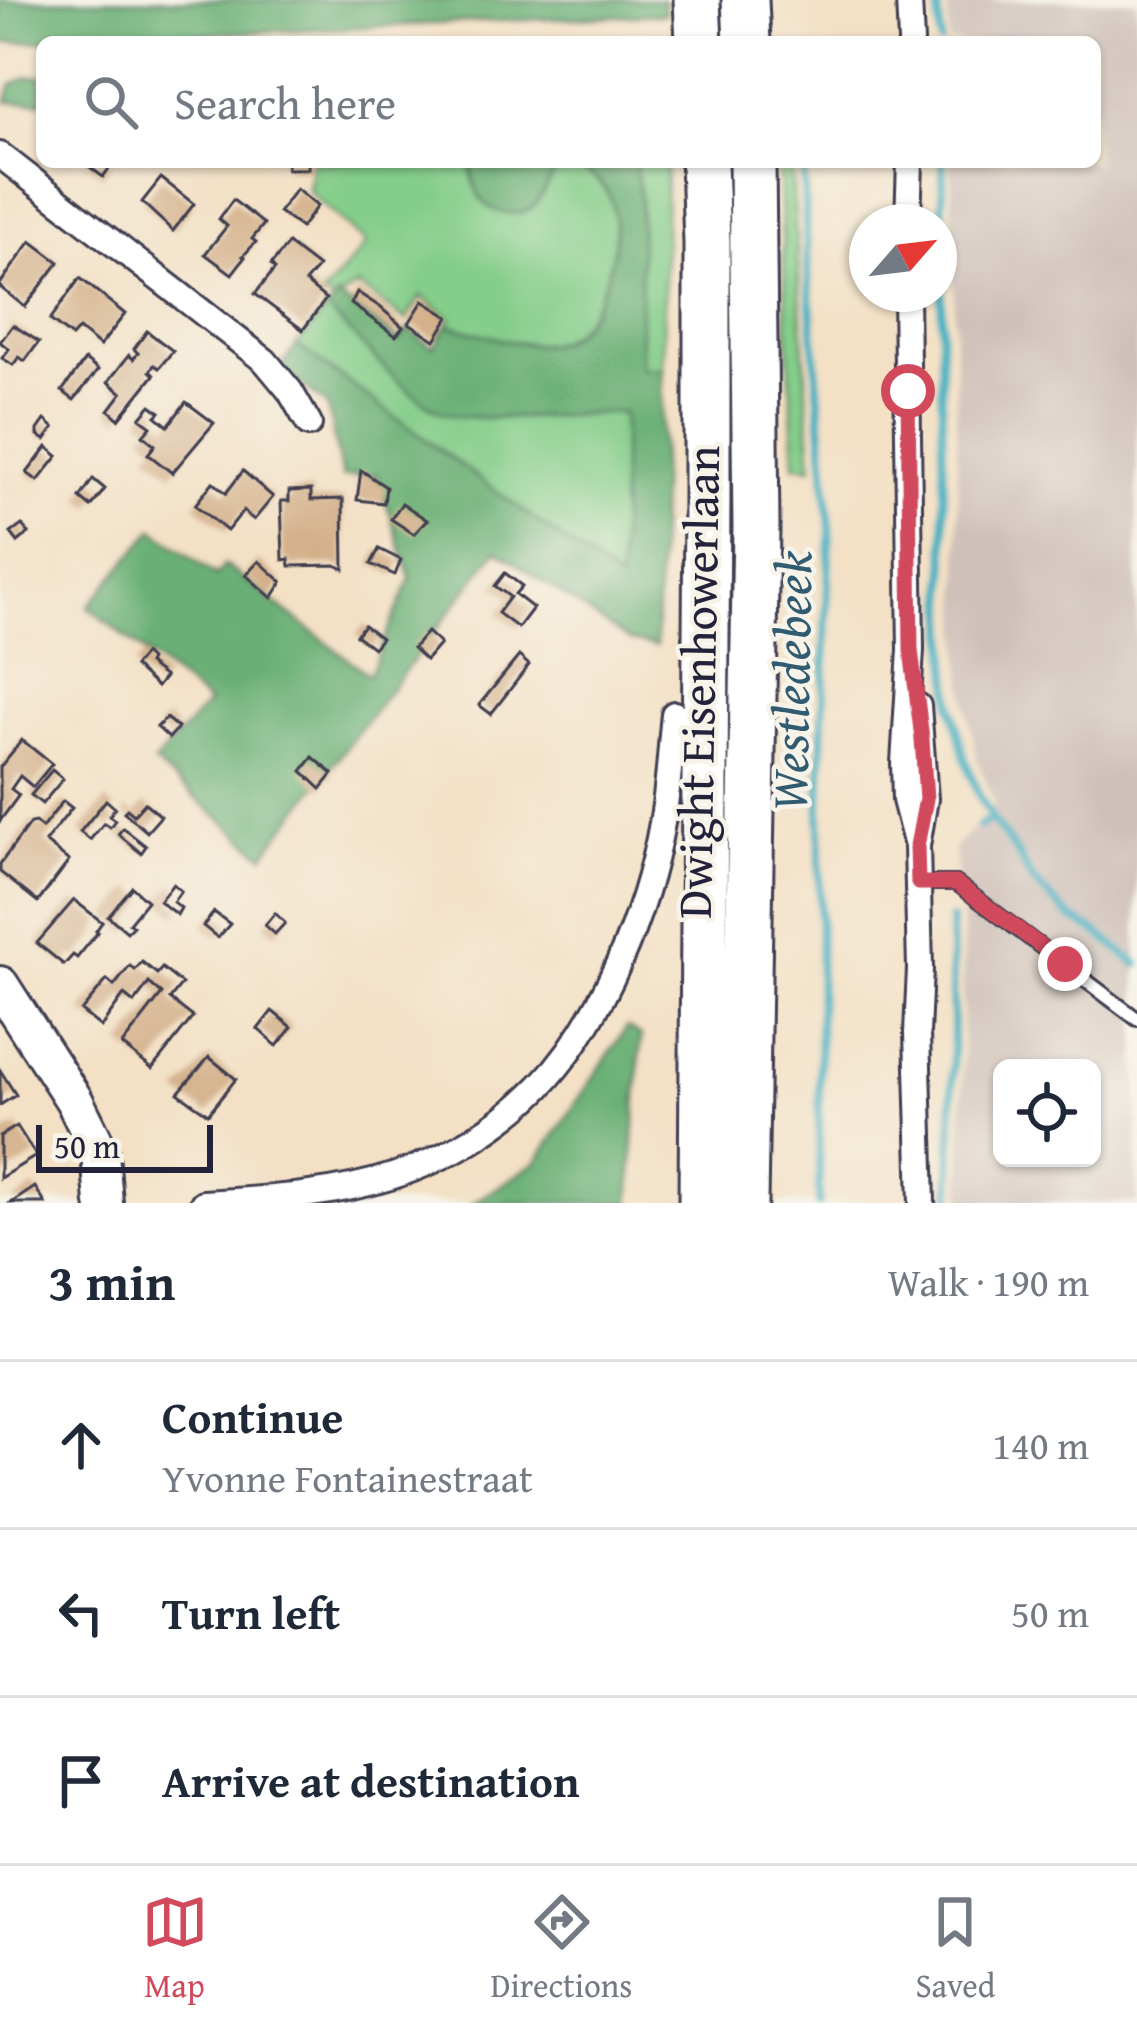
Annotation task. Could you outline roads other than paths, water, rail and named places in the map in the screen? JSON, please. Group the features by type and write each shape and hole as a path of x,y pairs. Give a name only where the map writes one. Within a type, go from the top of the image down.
{"highway":[{"path":"697,0 699,36"},
{"path":"745,0 747,36"},
{"name":"Dwight Eisenhowerlaan","path":"702,1203 704,168"},
{"name":"Dwight Eisenhowerlaan","path":"747,1203 755,527 752,168"}],"street":[{"path":"909,0 911,36"},
{"path":"0,155 265,361 309,424"},
{"path":"909,204 910,168"},
{"path":"907,312 911,650 926,799 917,846 922,1203"},
{"path":"203,1203 296,1197 390,1178 464,1144 540,1085 597,1006 643,897 662,824 674,714"},
{"path":"0,985 74,1100 100,1154 104,1203"}],"lane":[{"path":"918,883 956,883 1137,1019"}],"waterway":[{"name":"Westledebeek","path":"938,0 941,36"},
{"name":"Westledebeek","path":"803,168 830,528 820,806 819,1203"},
{"name":"Westledebeek","path":"943,168 941,369 948,659 952,706 964,756 992,819 1032,880 1071,918 1137,964"},
{"path":"979,826 992,819"},
{"path":"951,920 951,1203"}]}
